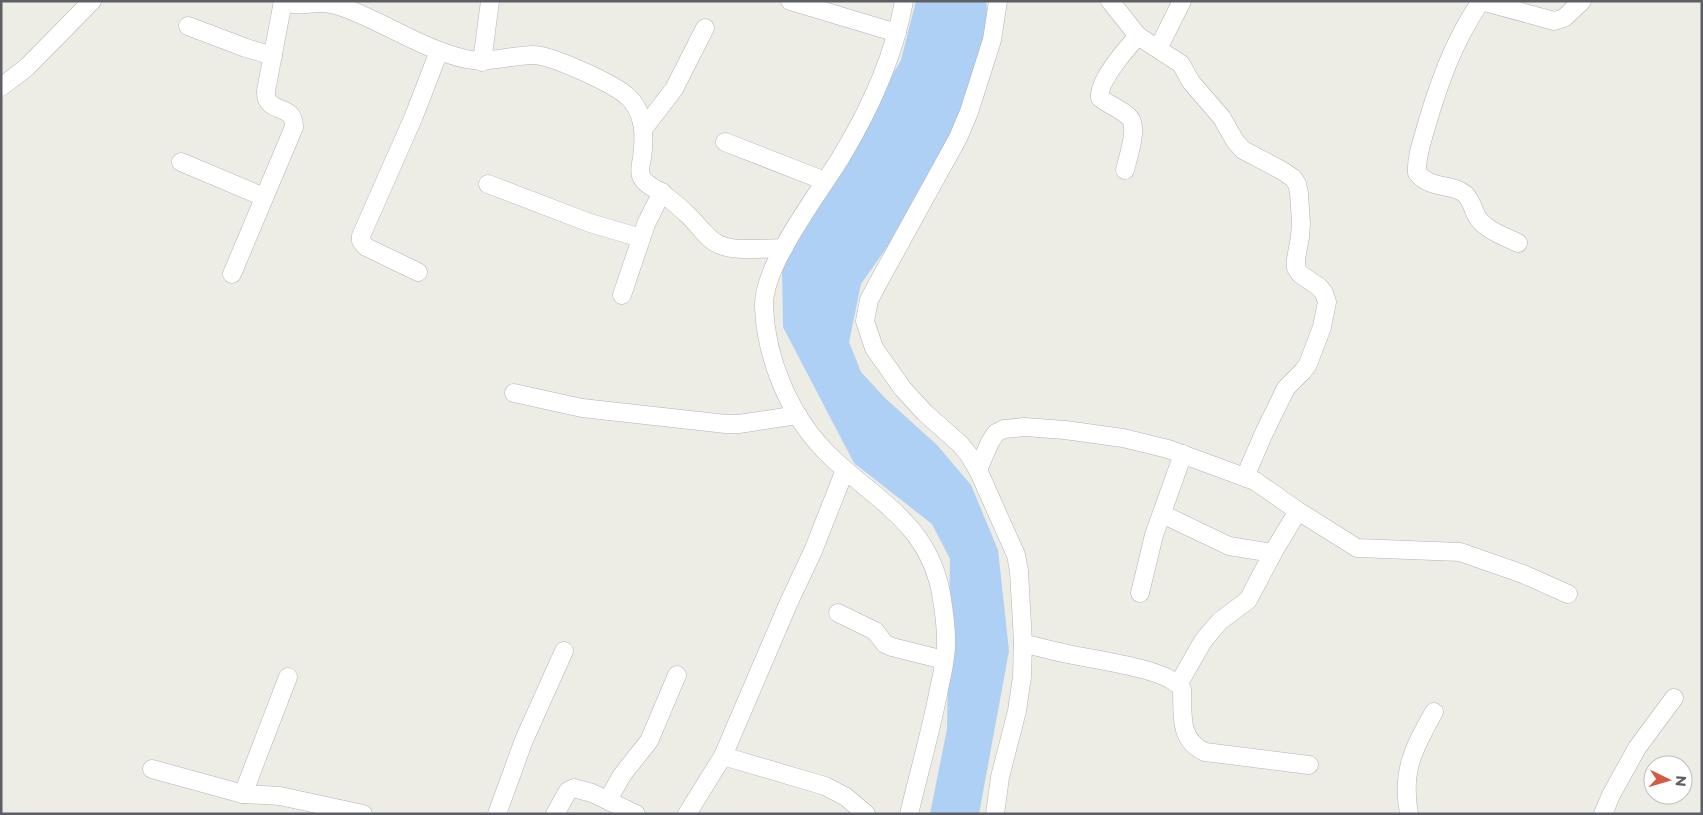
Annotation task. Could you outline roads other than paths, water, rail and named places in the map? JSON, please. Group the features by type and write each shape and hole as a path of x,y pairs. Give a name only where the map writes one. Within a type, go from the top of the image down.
{"street":[{"path":"1,87 28,67 92,1"},
{"path":"232,274 294,127 294,120 291,114 271,104 267,99 266,91 283,1"},
{"path":"288,1 295,5 318,3 344,8 370,18 416,42 467,60 482,62 534,55 558,60 611,86 627,96 640,115 644,128 640,174 643,180 662,192 712,240 720,244 736,248 784,248"},
{"path":"482,62 490,1"},
{"path":"790,1 824,6 897,33"},
{"path":"904,1 887,66 860,123 784,248 766,287 764,303 769,346 777,372 791,404 824,450 909,525 922,542 938,577 942,595 946,648 936,706 909,814"},
{"path":"998,1 990,48 969,112 958,138 878,282 868,306 865,321 874,348 904,389 925,413 960,444 978,470 1016,555 1019,571 1023,643 1022,677 1017,711 1000,777 999,813"},
{"path":"1110,1 1138,36 1181,64 1191,82 1222,118 1242,150 1281,170 1293,178 1297,184 1301,223 1296,268 1300,274 1324,293 1327,302 1322,327 1308,364 1303,372 1286,388 1245,477"},
{"path":"1158,49 1182,1"},
{"path":"1518,243 1489,229 1477,216 1464,193 1427,182 1421,178 1417,173 1418,154 1445,66 1479,4 1485,2 1554,21 1564,18 1582,1"},
{"path":"188,26 273,56"},
{"path":"644,128 674,90 705,28"},
{"path":"1126,170 1133,123 1123,112 1100,98 1099,92 1126,49 1138,36"},
{"path":"418,272 366,247 361,241 361,236 414,116 439,51"},
{"path":"725,142 825,181"},
{"path":"181,162 264,197"},
{"path":"488,184 590,223 641,238"},
{"path":"622,295 641,238 662,192"},
{"path":"514,393 582,408 726,424 740,424 798,415"},
{"path":"978,470 990,442 996,433 1004,429 1025,427 1065,430 1123,438 1183,454 1255,481 1357,548 1460,552 1523,574 1568,594"},
{"path":"1140,594 1154,536 1183,454"},
{"path":"687,814 724,756 789,602 813,551 845,470"},
{"path":"1179,684 1203,641 1212,629 1248,600 1298,511"},
{"path":"1162,514 1229,546 1273,553"},
{"path":"838,612 875,632 885,644 944,660"},
{"path":"1023,643 1159,674 1179,684 1182,689 1184,729 1188,739 1196,748 1205,752 1308,765"},
{"path":"497,814 524,740 564,651"},
{"path":"608,800 622,774 649,741 677,675"},
{"path":"242,794 288,677"},
{"path":"1603,814 1611,795 1637,748 1674,698"},
{"path":"1409,814 1408,769 1411,757 1434,712"},
{"path":"724,756 825,786 846,797 866,814"},
{"path":"152,770 242,794 280,796 363,814"},
{"path":"555,814 568,791 574,788 580,788 636,814"}],"water":[{"path":"916,1 986,1 988,21 963,121 892,240 861,284 849,342 861,372 885,398 937,445 971,485 998,550 1009,651 979,814 930,814 947,729 950,559 932,524 854,463 783,327 782,265 901,60"}]}
